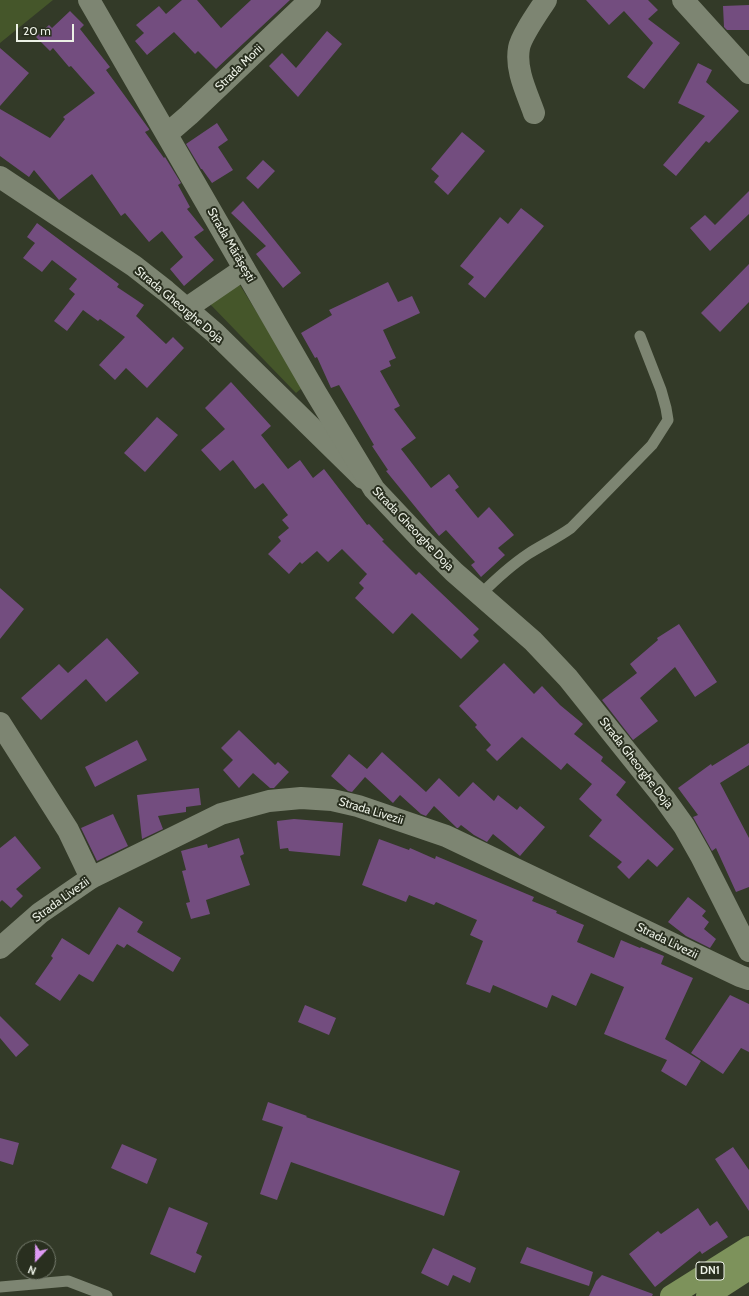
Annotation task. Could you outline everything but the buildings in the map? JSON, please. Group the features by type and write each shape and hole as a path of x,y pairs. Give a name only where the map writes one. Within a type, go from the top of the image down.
{"main road":[{"name":"DN1","path":"671,1296 749,1247"},
{"name":"DN1","path":"707,1296 749,1270"}],"street":[{"name":"Strada Mărășești","path":"90,0 244,269 374,489"},
{"name":"Strada Morii","path":"167,134 310,0"},
{"path":"534,113 518,65 519,47 529,26 546,0"},
{"path":"692,5 749,73"},
{"name":"Strada Gheorghe Doja","path":"0,177 134,266 186,308 220,339 374,489 421,539 480,595 533,641 568,678 664,798 684,826 749,951"},
{"path":"186,308 244,269"},
{"path":"0,723 68,830 91,878"},
{"name":"Strada Livezii","path":"0,948 40,913 91,878 222,814 269,801 301,798 332,800 378,812 446,836 732,973 749,979"}],"lane":[{"path":"480,595 505,571 571,528 652,445 668,420 661,390 640,336"},
{"path":"0,1287 68,1281 108,1296"}],"green space":[{"path":"0,0 53,0 0,43"},
{"path":"238,282 303,387 296,393 209,303"}]}
